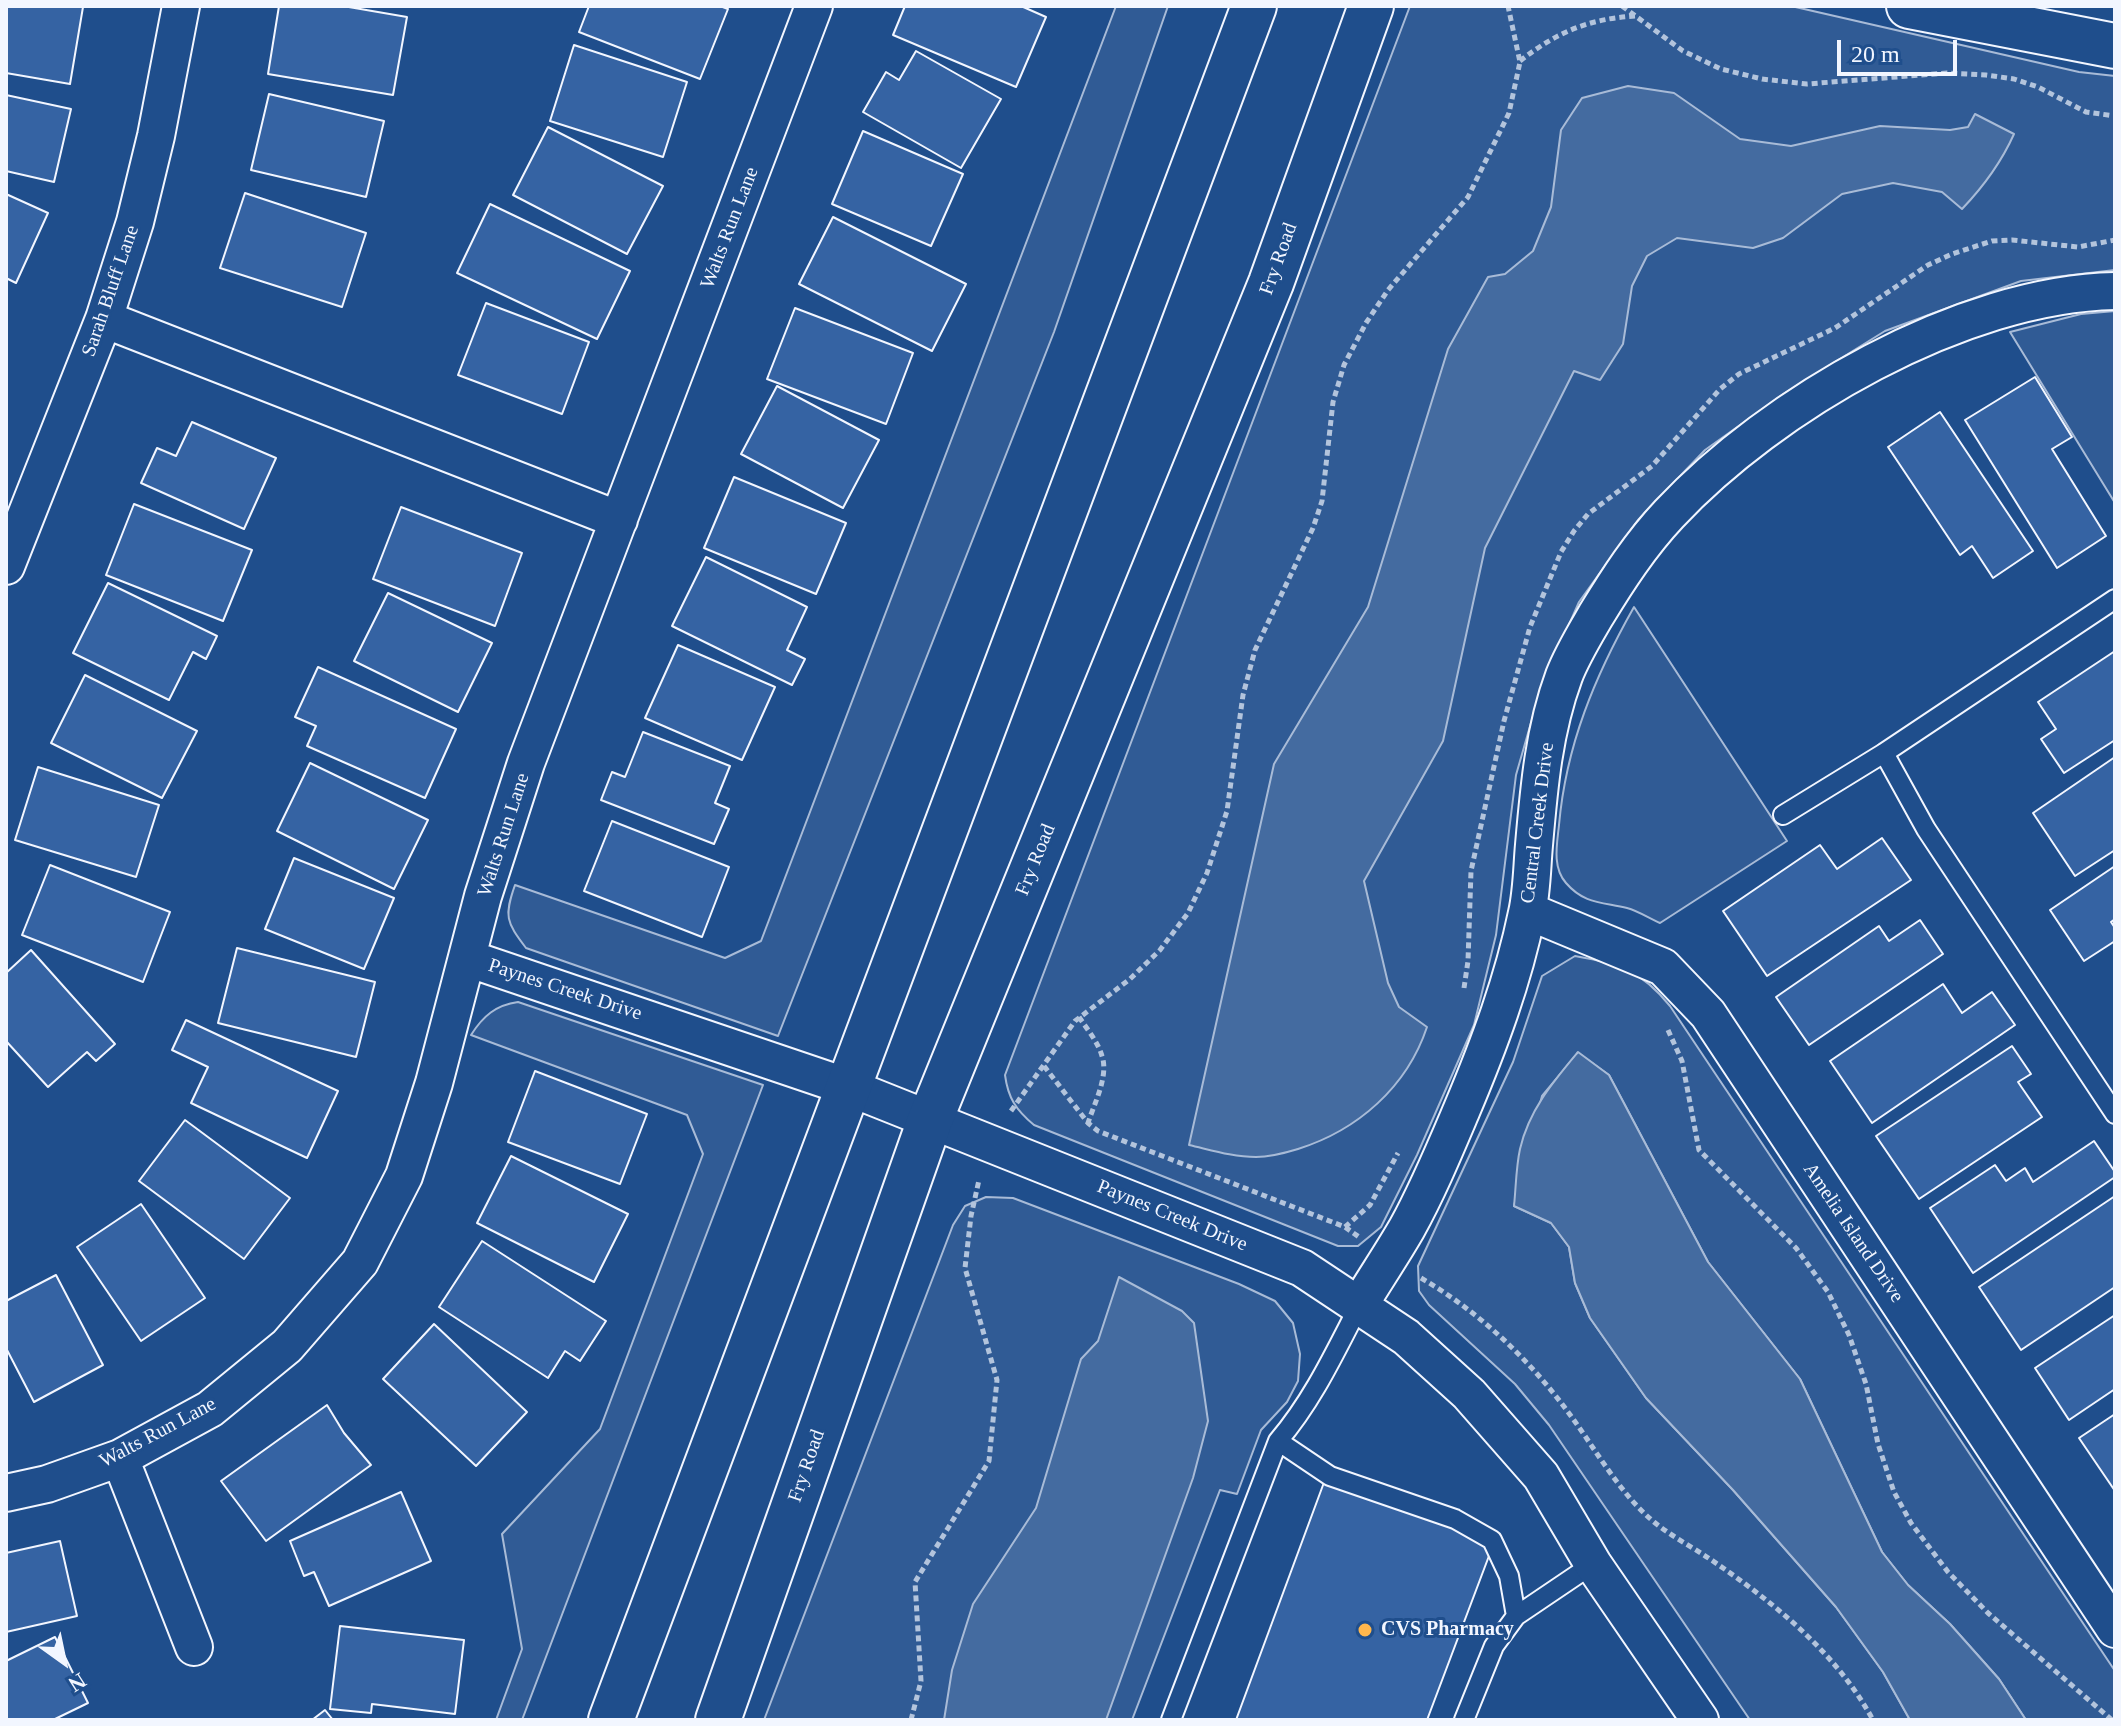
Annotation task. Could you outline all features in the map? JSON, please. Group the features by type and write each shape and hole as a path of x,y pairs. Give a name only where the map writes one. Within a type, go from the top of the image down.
{"main road":[{"path":"611,1720 1254,6"},
{"name":"Fry Road","path":"718,1720 930,1120 1271,283 1371,6"},
{"path":"1909,6 2115,46"}],"street":[{"name":"Sarah Bluff Lane","path":"6,566 104,319 156,136 181,6"},
{"name":"Walts Run Lane","path":"6,1493 47,1484 120,1458 210,1409 287,1346 360,1262 404,1176 434,1083 483,896 526,763 814,6"},
{"name":"Central Creek Drive","path":"1360,1304 1408,1225 1447,1145 1496,1027 1528,911 1541,772 1551,717 1565,673 1623,571 1667,516 1714,470 1754,437 1819,394 1906,346 1974,317 2038,301 2115,291"},
{"path":"104,319 619,520"},
{"name":"Amelia Island Drive","path":"1528,911 1663,967 1708,1014 2115,1629"},
{"name":"Paynes Creek Drive","path":"467,958 848,1087 1302,1268 1406,1337 1469,1394 1541,1476 1593,1564 1700,1720"},
{"path":"120,1458 194,1647"}],"lane":[{"path":"1783,815 1884,753 2115,599"},
{"path":"1884,753 1926,829 2115,1114"},
{"path":"1171,1720 1278,1441 1305,1406 1360,1304"},
{"path":"1278,1441 1330,1476 1455,1519 1492,1540 1509,1576 1516,1616"},
{"path":"1464,1720 1494,1646 1516,1616 1593,1564"}],"path":[{"path":"911,1720 921,1681 915,1582 989,1461 997,1380 965,1268 971,1216 987,1143 1079,1017 1130,979 1160,950 1188,913 1207,873 1227,811 1243,695 1255,650 1313,528 1322,501 1333,402 1344,365 1388,290 1468,197 1509,113 1520,62 1508,6"},
{"path":"1622,6 1683,51 1721,69 1762,79 1807,84 1947,73 1986,75 2038,87 2086,112 2115,116"},
{"path":"1520,62 1538,48 1581,25 1605,18 1636,16"},
{"path":"1463,999 1468,961 1471,871 1504,721 1530,627 1561,552 1588,514 1652,466 1720,389 1739,374 1835,328 1928,265 1992,241 2078,247 2115,240"},
{"path":"1079,1017 1104,1064 1103,1077 1088,1123"},
{"path":"1662,1022 1682,1061 1699,1150 1796,1248 1828,1292 1849,1335 1866,1384 1878,1444 1894,1492 1911,1523 1948,1572 1988,1613 2112,1720"},
{"path":"1044,1066 1088,1123 1098,1131 1345,1227 1441,1290 1498,1333 1567,1409 1632,1499 1654,1522 1734,1577 1808,1636 1842,1672 1873,1720"},
{"path":"1345,1227 1370,1205 1398,1151"}],"shaded area":[{"path":"1116,6 1168,6 1054,332 778,1036 526,948 514,932 509,918 509,904 515,885 725,958 761,941"},
{"path":"1410,6 1791,6 2079,72 2115,76 2115,270 2021,281 1885,331 1785,393 1705,450 1638,520 1579,602 1541,688 1516,775 1496,935 1474,1025 1417,1155 1381,1227 1358,1246 1338,1246 1034,1125 1014,1103 1005,1075"},
{"path":"1628,86 1674,93 1740,139 1791,146 1880,126 1950,130 1968,127 1975,114 2014,134 1991,174 1962,209 1942,192 1893,183 1842,194 1783,238 1753,248 1677,238 1647,256 1632,286 1623,344 1600,380 1574,371 1485,548 1443,741 1364,881 1388,983 1399,1007 1427,1027 1418,1049 1407,1069 1378,1103 1360,1118 1320,1141 1272,1156 1256,1157 1230,1155 1189,1145 1274,764 1368,607 1448,349 1488,277 1505,274 1533,251 1551,207 1561,130 1582,98"},
{"path":"2115,311 2115,503 2010,332 2081,314"},
{"path":"1634,607 1787,841 1660,923 1631,909 1580,895 1566,883 1557,863 1568,767 1584,712"},
{"path":"1575,956 1628,970 1649,984 1670,1006 2115,1671 2115,1720 2026,1720 1999,1679 1950,1624 1908,1585 1882,1552 1800,1379 1708,1262 1609,1075 1578,1053 1542,1096 1514,1206 1551,1223 1569,1247 1575,1283 1590,1318 1646,1398 1733,1490 1836,1607 1883,1672 1910,1720 1750,1720 1549,1425 1515,1384 1429,1305 1419,1291 1418,1266 1513,1062 1542,976"},
{"path":"518,1002 763,1085 522,1720 496,1720 522,1649 502,1534 600,1429 703,1154 687,1115 471,1035 491,1012"},
{"path":"1578,1052 1609,1075 1708,1262 1800,1379 1882,1552 1908,1585 1950,1624 1999,1679 2026,1720 1910,1720 1883,1672 1836,1607 1733,1490 1646,1398 1590,1318 1575,1283 1569,1247 1551,1223 1514,1206 1519,1156 1529,1122 1551,1086"},
{"path":"986,1197 1013,1198 1239,1284 1275,1301 1293,1323 1300,1354 1298,1381 1287,1402 1261,1430 1237,1494 1220,1490 1132,1720 764,1720 953,1225 965,1206"},
{"path":"1119,1277 1182,1311 1194,1323 1208,1421 1193,1478 1106,1720 944,1720 952,1670 973,1604 1036,1508 1081,1359 1098,1341"}],"building":[{"path":"6,6 83,7 70,84 6,73"},
{"path":"279,6 343,6 407,17 393,95 268,74"},
{"path":"589,6 720,6 728,9 700,79 579,32"},
{"path":"905,6 1021,6 1046,17 1016,87 893,35"},
{"path":"574,45 687,82 663,157 550,121"},
{"path":"916,51 1001,99 961,168 863,112 886,72 899,80"},
{"path":"269,94 384,121 366,197 251,170"},
{"path":"6,95 71,109 54,182 6,171"},
{"path":"548,127 663,186 627,254 513,195"},
{"path":"863,131 963,174 931,246 832,204"},
{"path":"245,193 366,233 342,307 220,268"},
{"path":"6,194 48,213 16,283 6,278"},
{"path":"490,204 630,271 597,339 457,273"},
{"path":"833,217 966,284 932,351 799,284"},
{"path":"486,303 589,342 562,414 458,375"},
{"path":"795,308 913,353 886,424 767,379"},
{"path":"2035,377 2072,437 2052,449 2106,536 2057,568 1965,420"},
{"path":"777,386 879,440 843,508 741,454"},
{"path":"1940,412 2033,551 1993,578 1972,546 1960,555 1888,447"},
{"path":"192,422 276,458 244,529 141,483 157,448 176,456"},
{"path":"734,477 846,523 816,594 704,548"},
{"path":"134,504 252,550 223,621 106,575"},
{"path":"401,507 522,553 495,626 373,579"},
{"path":"706,557 807,607 787,650 805,659 792,685 672,626"},
{"path":"108,583 217,636 206,659 193,652 169,700 73,653"},
{"path":"388,593 492,643 458,712 354,661"},
{"path":"678,645 775,687 742,760 645,718"},
{"path":"2115,651 2115,740 2064,773 2041,739 2056,729 2038,702"},
{"path":"318,667 456,729 425,798 307,746 316,726 295,717"},
{"path":"85,675 197,731 162,798 51,743"},
{"path":"643,732 730,766 715,803 729,809 714,844 601,800 612,772 625,777"},
{"path":"2115,757 2115,850 2075,876 2033,813"},
{"path":"310,763 428,820 394,889 277,831"},
{"path":"38,767 159,805 136,877 15,840"},
{"path":"612,821 729,867 702,937 584,891"},
{"path":"1882,838 1911,880 1767,976 1723,911 1820,845 1837,869"},
{"path":"294,858 394,898 364,969 265,929"},
{"path":"50,865 170,912 143,982 22,935"},
{"path":"2115,866 2115,919 2111,922 2115,928 2115,941 2084,961 2050,910"},
{"path":"1920,920 1943,954 1809,1045 1776,997 1879,926 1889,941"},
{"path":"237,948 375,982 356,1057 218,1023"},
{"path":"31,950 115,1044 96,1061 87,1052 48,1087 6,1041 6,973"},
{"path":"1943,984 1962,1013 1992,992 2015,1025 1872,1123 1830,1061"},
{"path":"186,1020 338,1091 307,1158 191,1103 208,1067 172,1050"},
{"path":"2012,1046 2031,1074 2018,1082 2042,1117 1919,1199 1876,1136"},
{"path":"535,1071 647,1114 620,1184 508,1142"},
{"path":"185,1120 290,1198 244,1259 139,1181"},
{"path":"2094,1141 2115,1172 2115,1177 1973,1273 1930,1208 1995,1165 2006,1181 2025,1168 2033,1182"},
{"path":"511,1156 628,1214 594,1282 477,1223"},
{"path":"2115,1196 2115,1287 2021,1350 1979,1287"},
{"path":"141,1204 205,1298 141,1341 77,1247"},
{"path":"482,1241 606,1321 580,1361 565,1351 548,1378 439,1307"},
{"path":"56,1275 103,1365 34,1402 6,1348 6,1301"},
{"path":"2115,1315 2115,1389 2069,1420 2035,1368"},
{"path":"434,1324 527,1412 476,1466 383,1379"},
{"path":"327,1405 344,1433 371,1465 266,1541 221,1481"},
{"path":"2115,1414 2115,1491 2079,1438"},
{"name":"CVS Pharmacy","path":"1326,1477 1495,1540 1427,1720 1236,1720"},
{"path":"401,1492 431,1561 329,1606 314,1572 304,1576 290,1541"},
{"path":"60,1541 77,1616 6,1632 6,1553"},
{"path":"340,1626 464,1640 455,1714 372,1704 371,1713 330,1709"},
{"path":"55,1637 88,1703 53,1720 6,1720 6,1661"},
{"path":"325,1710 333,1720 312,1720"}],"place":[{"name":"CVS Pharmacy","path":"1365,1630"}]}
